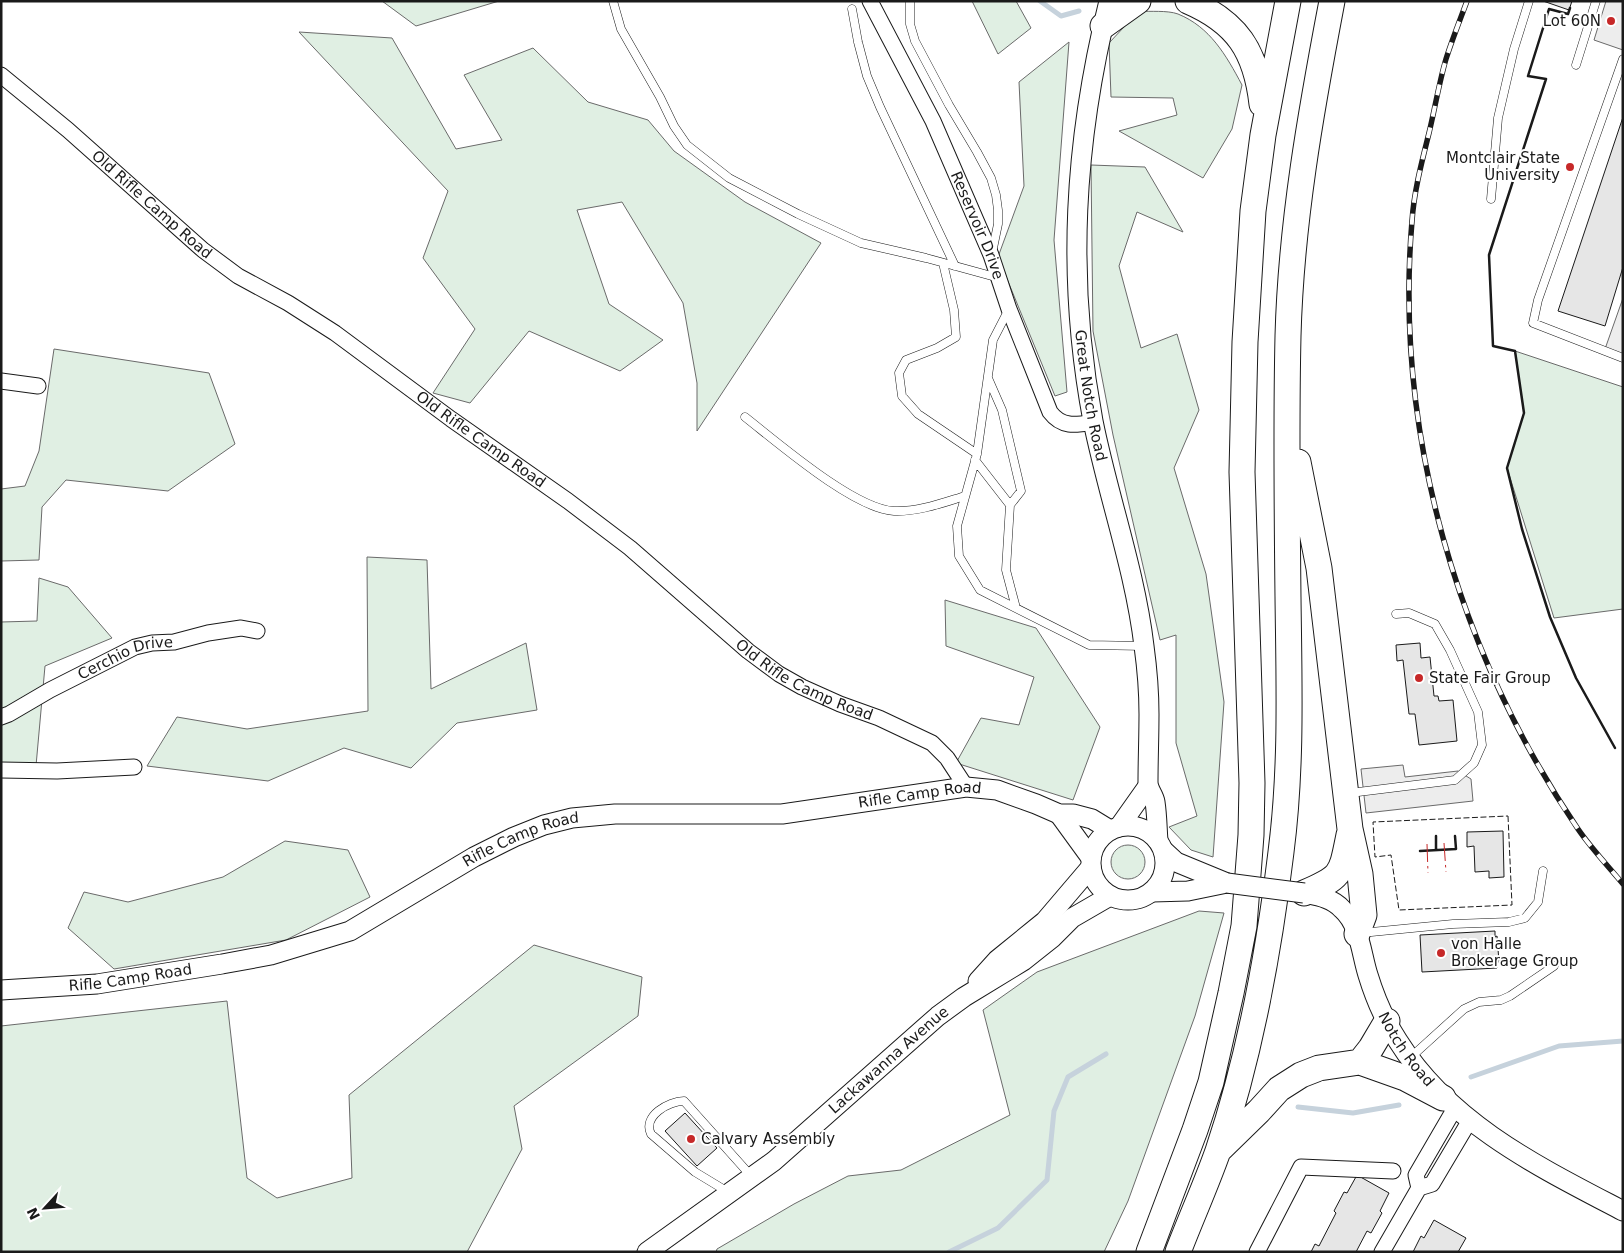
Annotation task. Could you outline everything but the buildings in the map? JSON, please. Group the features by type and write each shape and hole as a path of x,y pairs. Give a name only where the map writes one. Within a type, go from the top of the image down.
{"highway":[{"path":"1103,26 1138,1"},
{"path":"1188,1 1206,9 1229,24 1251,55 1260,79 1264,135"},
{"path":"1149,1252 1196,1130 1211,1082 1244,926 1251,835 1252,783 1242,472 1245,342 1253,211 1264,135 1288,1"},
{"path":"1178,1252 1217,1152 1249,1043 1271,926 1282,850 1290,726 1288,332 1294,249 1306,147 1332,1"},
{"path":"1287,403 1319,568 1345,793 1350,829 1360,874 1364,915 1357,934"},
{"path":"1304,893 1328,883 1337,875 1343,862 1350,829"},
{"path":"1360,1062 1387,1021"},
{"path":"1217,1152 1259,1112 1279,1089 1301,1075 1319,1068 1360,1062 1405,1078 1449,1103"}],"street":[{"name":"Reservoir Drive","path":"870,1 933,121 991,255 1009,309 1050,412 1058,421 1072,426 1094,422"},
{"name":"Great Notch Road","path":"1109,1 1087,107 1079,181 1076,230 1080,327 1094,422 1137,605 1144,646 1150,711 1148,786 1155,800 1160,845"},
{"name":"Old Rifle Camp Road","path":"1,75 68,130 203,250 238,276 288,303 335,333 568,501 630,548 748,651 779,674 802,687 840,704 879,718 932,743 947,758 966,787"},
{"path":"1,381 38,386"},
{"name":"Cerchio Drive","path":"1,717 134,647 152,643 174,642 241,628 257,631"},
{"path":"1,770 57,771 134,768"},
{"path":"1091,863 1097,842 1114,828 1148,786"},
{"name":"Rifle Camp Road","path":"1,990 97,984 271,955 350,931 474,857 514,837 544,825 572,818 615,814 782,814 966,787 997,790 1059,814 1073,814 1114,828"},
{"path":"1059,814 1091,863 1094,879 1100,889 1118,899 1136,900 1152,892 1162,878 1165,870 1165,861 1160,845 1150,833 1130,826 1114,828"},
{"name":"Notch Road","path":"1160,845 1176,862 1227,883 1304,893 1327,898 1336,904 1349,917 1357,934 1368,976 1387,1021 1410,1058 1449,1103 1498,1141 1623,1211"},
{"name":"Lackawanna Avenue","path":"964,997 997,960 1045,920 1091,863"},
{"name":"Notch Road","path":"1152,892 1188,891 1227,883"},
{"name":"Lackawanna Avenue","path":"647,1252 781,1156 938,1016 964,997 1023,961 1052,938 1072,918 1110,896"},
{"path":"1420,1188 1416,1175 1449,1103"},
{"path":"1382,1252 1420,1188 1432,1184 1470,1120"},
{"path":"1257,1252 1301,1167 1393,1171"}],"lane":[{"path":"613,1 621,29 660,97 674,126 687,145 729,178 798,214 861,243 999,278"},
{"path":"910,1 910,24 915,41 953,113 991,178 998,210 998,224 991,255"},
{"path":"1491,199 1498,118 1514,49 1529,1"},
{"path":"1576,65 1596,1"},
{"path":"852,9 867,76 955,266"},
{"path":"1623,59 1538,300 1533,323 1623,358"},
{"path":"943,263 954,310 956,337 937,348 906,360 899,373 902,396 918,414 976,457 1010,505"},
{"path":"1009,309 993,340 976,457 956,526 959,556 980,590 1089,645 1144,646"},
{"path":"988,377 1004,418 1021,491 1010,505 1006,570 1016,608"},
{"path":"745,417 828,480 871,505 882,509 894,511 911,510 965,496"},
{"path":"1345,793 1455,780 1474,763 1482,745 1478,712 1450,650 1435,624 1409,613 1396,614"},
{"path":"1357,934 1453,924 1509,922 1525,918 1538,902 1543,871"},
{"path":"1410,1058 1464,1009 1478,1002 1501,1000 1510,996 1554,966"},
{"path":"729,1193 695,1172 651,1134 649,1125 658,1111 674,1102 684,1101 752,1177"}],"green space":[{"path":"382,1 499,1 416,26"},
{"path":"972,1 1016,1 1031,28 998,54"},
{"path":"1139,11 1178,14 1199,26 1216,43 1242,85 1232,129 1203,178 1119,131 1177,115 1173,98 1111,97 1109,43"},
{"path":"299,32 392,38 456,149 502,140 464,75 533,48 588,102 648,120 674,151 745,202 821,243 697,431 697,383 683,303 622,202 577,210 609,304 663,340 620,371 529,331 470,403 433,393 475,329 423,258 448,191"},
{"path":"1069,42 1054,240 1067,392 1055,396 998,257 1024,186 1019,82"},
{"path":"1091,165 1145,167 1183,232 1137,212 1119,266 1141,348 1177,334 1199,410 1174,468 1206,574 1224,702 1213,857 1191,850 1169,827 1197,816 1176,743 1176,635 1160,640 1113,435 1093,331"},
{"path":"54,349 209,373 235,444 168,491 66,480 42,507 39,560 1,561 1,489 25,486 39,451"},
{"path":"1515,351 1623,387 1623,609 1554,618 1507,468 1524,413"},
{"path":"367,557 427,560 431,689 526,643 537,710 457,723 411,768 344,748 268,781 147,766 177,717 247,729 368,711"},
{"path":"39,578 68,587 112,638 45,666 36,766 1,764 1,622 37,621"},
{"path":"945,600 1036,628 1100,727 1073,800 956,763 981,718 1019,725 1034,677 946,646"},
{"path":"285,841 348,850 370,897 286,940 114,969 68,928 84,892 128,902 223,877"},
{"path":"1128,845 1140,850 1145,862 1140,874 1128,879 1116,874 1111,862 1116,850"},
{"path":"1199,911 1224,913 1195,1016 1128,1201 1104,1252 716,1252 717,1249 794,1204 848,1176 901,1170 1010,1115 983,1010 1037,972"},
{"path":"534,945 642,977 638,1016 514,1106 522,1149 467,1252 1,1252 1,1026 227,1001 247,1178 277,1198 352,1178 349,1095"}],"shaded area":[{"name":"Lot 60N","path":"1606,1 1623,1 1623,50 1594,40"},
{"path":"1623,298 1623,355 1605,349"},
{"path":"1403,765 1405,777 1458,771 1471,779 1473,801 1366,813 1361,769"}],"waterway":[{"path":"1040,1 1061,16 1079,11"},
{"path":"1471,1077 1559,1046 1623,1041"},
{"path":"949,1252 998,1228 1047,1180 1054,1111 1068,1077 1106,1054"},
{"path":"1298,1107 1353,1113 1399,1105"}],"railway":[{"path":"1467,1 1444,68 1413,210 1409,301 1413,381 1425,460 1443,538 1468,615 1499,689 1536,761 1578,829 1623,884"}],"fence":[{"path":"1508,816 1512,905 1399,910 1391,855 1375,857 1373,822 1508,816"}],"wall":[{"path":"1570,8 1568,14 1549,9 1528,76 1546,79 1489,255 1493,346 1515,351 1524,413 1507,468 1522,529 1550,617 1576,678 1615,748"},
{"path":"1436,836 1436,850"},
{"path":"1420,851 1456,849 1455,836"}],"power":[{"path":"1444,843 1446,872"},
{"path":"1427,844 1428,873"}],"place":[{"name":"Lot 60N","path":"1611,21"},
{"name":"Montclair State University","path":"1570,167"},
{"name":"State Fair Group","path":"1419,678"},
{"name":"von Halle Brokerage Group","path":"1441,953"},
{"name":"Calvary Assembly","path":"691,1139"}]}
